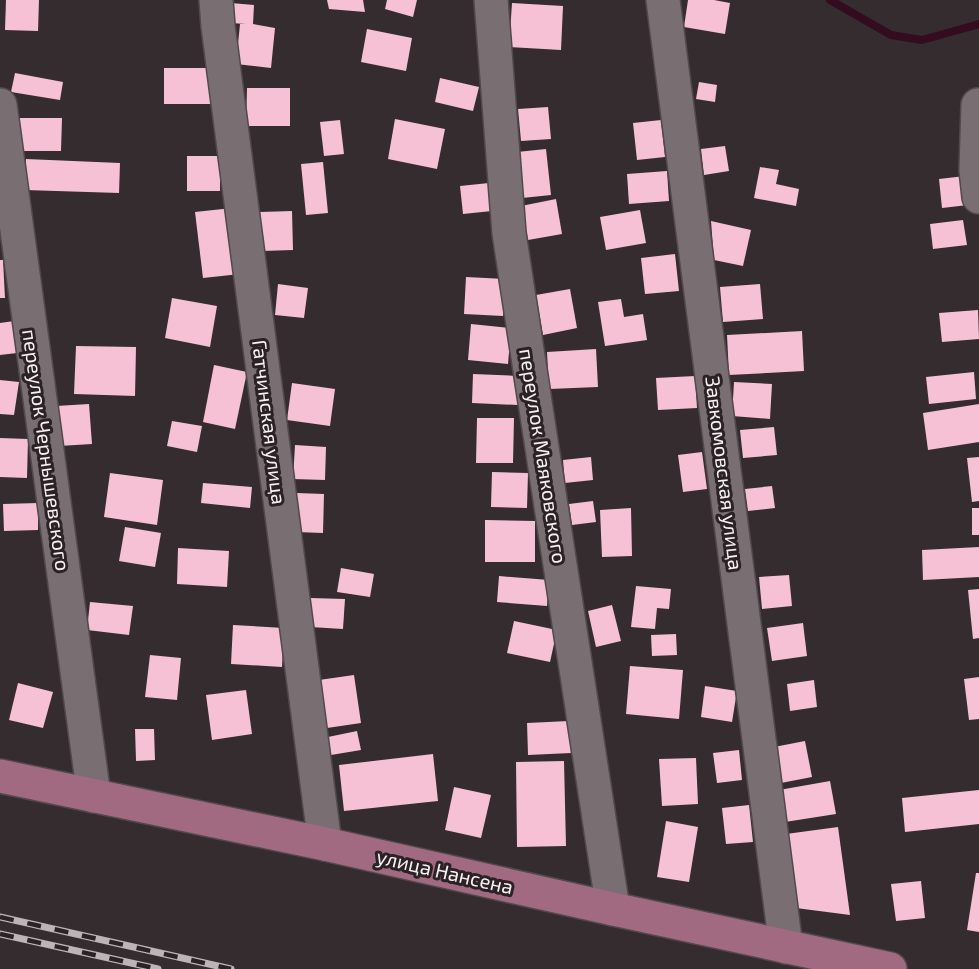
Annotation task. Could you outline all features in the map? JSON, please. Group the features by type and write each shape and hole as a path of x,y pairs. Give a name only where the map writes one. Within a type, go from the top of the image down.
{"main road":[{"name":"улица Нансена","path":"0,776 325,844 890,969"}],"street":[{"name":"Гатчинская улица","path":"216,0 219,38 325,844"},
{"name":"переулок Маяковского","path":"491,0 509,232 613,909"},
{"name":"Завкомовская улица","path":"663,0 786,947"},
{"name":"переулок Чернышевского","path":"0,105 94,796"},
{"path":"978,105 976,171 979,197"}],"building":[{"path":"6,0 39,0 38,31 5,30"},
{"path":"327,0 363,0 365,12 329,9"},
{"path":"387,0 417,0 413,17 385,9"},
{"path":"688,0 714,0 730,3 725,34 684,27"},
{"path":"231,3 254,5 253,24 275,28 271,68 236,64 240,24 246,24 230,23"},
{"path":"512,3 563,6 561,50 509,47"},
{"path":"367,29 412,38 406,71 361,62"},
{"path":"164,68 211,68 210,104 164,104"},
{"path":"15,73 63,82 60,100 11,92"},
{"path":"440,78 479,87 473,111 435,102"},
{"path":"699,82 717,85 715,102 696,99"},
{"path":"247,88 290,88 290,126 246,126"},
{"path":"548,107 551,139 521,141 518,109"},
{"path":"20,118 62,118 61,151 20,151"},
{"path":"395,119 445,129 437,169 388,159"},
{"path":"340,120 344,154 324,156 320,122"},
{"path":"661,120 665,157 637,160 633,123"},
{"path":"725,146 729,171 704,175 701,149"},
{"path":"546,149 551,195 522,198 517,152"},
{"path":"187,156 220,156 220,191 187,191"},
{"path":"26,159 120,163 119,193 25,190"},
{"path":"323,162 328,213 306,215 301,164"},
{"path":"760,167 779,170 776,184 799,189 796,206 754,198"},
{"path":"667,171 669,201 629,204 627,174"},
{"path":"965,176 968,205 942,208 939,179"},
{"path":"489,183 492,211 463,214 460,186"},
{"path":"556,199 562,234 528,240 521,206"},
{"path":"232,208 240,274 203,278 195,212"},
{"path":"640,210 646,243 606,250 600,217"},
{"path":"292,211 293,250 262,251 260,212"},
{"path":"963,220 967,245 933,249 930,224"},
{"path":"711,221 751,230 743,266 714,260"},
{"path":"675,254 679,291 645,294 641,258"},
{"path":"0,260 3,260 5,298 0,298"},
{"path":"466,277 505,279 503,316 464,314"},
{"path":"278,284 308,288 304,318 275,315"},
{"path":"760,284 763,319 723,322 720,287"},
{"path":"570,289 577,328 543,335 536,295"},
{"path":"172,298 217,306 210,347 165,338"},
{"path":"621,299 624,317 643,314 647,340 605,346 598,302"},
{"path":"978,310 979,339 942,342 939,313"},
{"path":"14,321 17,353 0,355 0,323"},
{"path":"471,324 511,328 508,364 468,360"},
{"path":"802,331 804,371 729,375 727,335"},
{"path":"76,346 136,347 135,396 74,394"},
{"path":"596,349 598,387 549,389 547,352"},
{"path":"214,365 247,372 235,429 203,422"},
{"path":"974,372 976,399 929,404 926,377"},
{"path":"473,374 519,376 518,405 472,403"},
{"path":"695,376 697,408 658,410 656,378"},
{"path":"0,380 19,382 14,415 0,414"},
{"path":"734,382 772,384 770,419 732,416"},
{"path":"292,383 335,389 330,426 287,420"},
{"path":"89,404 92,444 59,446 56,406"},
{"path":"979,404 979,442 928,450 923,413"},
{"path":"477,418 514,418 513,463 476,463"},
{"path":"172,421 202,426 197,452 167,446"},
{"path":"774,427 777,455 743,458 740,430"},
{"path":"0,438 28,439 27,478 0,477"},
{"path":"295,445 326,447 325,480 293,479"},
{"path":"702,452 707,489 683,492 678,455"},
{"path":"591,457 593,480 565,483 563,460"},
{"path":"979,457 979,501 972,502 967,458"},
{"path":"492,472 528,473 527,508 491,507"},
{"path":"110,473 163,480 157,525 104,517"},
{"path":"203,483 252,487 250,508 201,503"},
{"path":"772,486 775,508 748,511 745,489"},
{"path":"297,493 324,494 323,533 296,532"},
{"path":"593,501 596,522 572,525 569,504"},
{"path":"38,503 38,530 4,531 3,504"},
{"path":"631,508 632,556 602,557 600,510"},
{"path":"972,508 979,508 979,535 972,535"},
{"path":"485,520 535,521 535,562 485,562"},
{"path":"125,527 161,533 155,567 119,561"},
{"path":"979,547 979,577 923,580 922,550"},
{"path":"178,548 229,551 227,587 177,584"},
{"path":"341,568 374,574 370,597 337,592"},
{"path":"789,575 792,606 762,609 759,577"},
{"path":"499,576 549,580 547,606 497,602"},
{"path":"636,586 671,589 669,609 657,608 655,629 631,627"},
{"path":"979,589 979,638 973,639 968,590"},
{"path":"311,598 345,599 343,629 310,627"},
{"path":"90,602 133,606 129,635 87,630"},
{"path":"612,605 621,641 596,647 588,611"},
{"path":"514,621 557,630 550,662 507,653"},
{"path":"803,623 807,656 772,661 767,628"},
{"path":"233,625 284,628 282,667 231,664"},
{"path":"676,634 677,655 652,656 651,635"},
{"path":"150,655 181,658 177,700 145,697"},
{"path":"630,666 683,670 679,719 626,714"},
{"path":"354,675 361,723 327,728 319,680"},
{"path":"979,677 979,719 969,720 964,679"},
{"path":"814,680 817,707 790,711 787,684"},
{"path":"18,683 53,692 43,728 9,720"},
{"path":"705,686 737,691 732,722 701,717"},
{"path":"246,690 252,734 212,740 206,695"},
{"path":"569,721 571,753 528,755 527,723"},
{"path":"135,729 154,729 155,760 136,761"},
{"path":"357,731 361,750 331,755 328,737"},
{"path":"805,741 812,777 781,783 774,747"},
{"path":"739,750 742,780 717,783 713,753"},
{"path":"433,754 438,801 344,811 339,765"},
{"path":"696,758 698,804 662,806 659,759"},
{"path":"564,761 566,846 517,847 516,762"},
{"path":"830,781 836,814 785,822 779,790"},
{"path":"454,787 491,795 481,838 445,830"},
{"path":"979,790 979,824 905,832 902,798"},
{"path":"749,805 753,842 726,844 722,808"},
{"path":"666,821 698,827 689,882 657,877"},
{"path":"838,827 850,915 796,908 786,834"},
{"path":"976,873 979,873 979,932 967,930"},
{"path":"921,881 925,918 896,921 891,884"}],"waterway":[{"path":"830,0 891,35 922,40 979,24"}],"railway":[{"path":"0,917 231,969"},
{"path":"0,934 158,969"}]}
